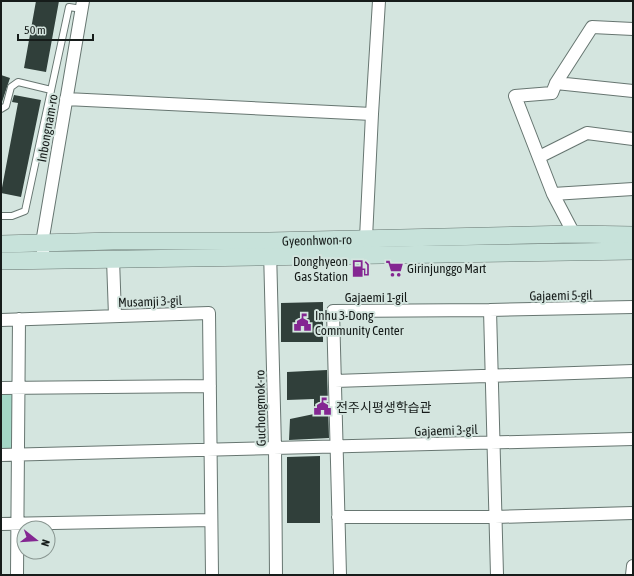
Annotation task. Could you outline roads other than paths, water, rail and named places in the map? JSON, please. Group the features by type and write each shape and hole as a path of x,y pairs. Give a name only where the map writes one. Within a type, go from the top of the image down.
{"street":[{"path":"366,238 379,1"},
{"name":"Inbongnam-ro","path":"44,260 42,243 83,5"},
{"path":"574,234 553,194 515,96 552,93 556,83 592,27 633,29"},
{"path":"556,83 633,91"},
{"path":"66,99 372,114"},
{"path":"539,158 586,133 633,140"},
{"path":"553,194 633,189"},
{"name":"Gyeonhwon-ro","path":"1,261 114,260 269,249 366,238 633,234"},
{"name":"Gyeonhwon-ro","path":"1,244 113,241 269,249 633,251"},
{"name":"Guchongmok-ro","path":"269,249 275,448 276,575"},
{"path":"114,260 115,316"},
{"name":"Gajaemi 5-gil","path":"490,310 633,307"},
{"name":"Gajaemi 3-gil","path":"490,310 497,575"},
{"name":"Gajaemi 1-gil","path":"340,575 333,311 490,310"},
{"name":"Musamji 3-gil","path":"1,320 209,313 212,575"},
{"path":"18,520 19,319"},
{"path":"335,381 491,377 633,371"},
{"path":"1,388 210,386"},
{"name":"Gajaemi 3-gil","path":"337,447 633,439"},
{"path":"1,455 337,447"},
{"path":"338,517 495,517 633,513"},
{"path":"56,523 211,520"},
{"path":"1,524 16,524"},
{"path":"17,560 17,575"},
{"path":"632,575 633,566"}],"lane":[{"path":"1,216 12,216 25,211 69,7 83,5"},
{"path":"1,109 6,106 11,87 18,82 51,90"}],"place":[{"name":"Donghyeon Gas Station","path":"361,268"},
{"name":"Girinjunggo Mart","path":"394,268"},
{"name":"Inhu 3-Dong Community Center","path":"302,322"},
{"name":"전주시평생학습관","path":"323,407"}]}
